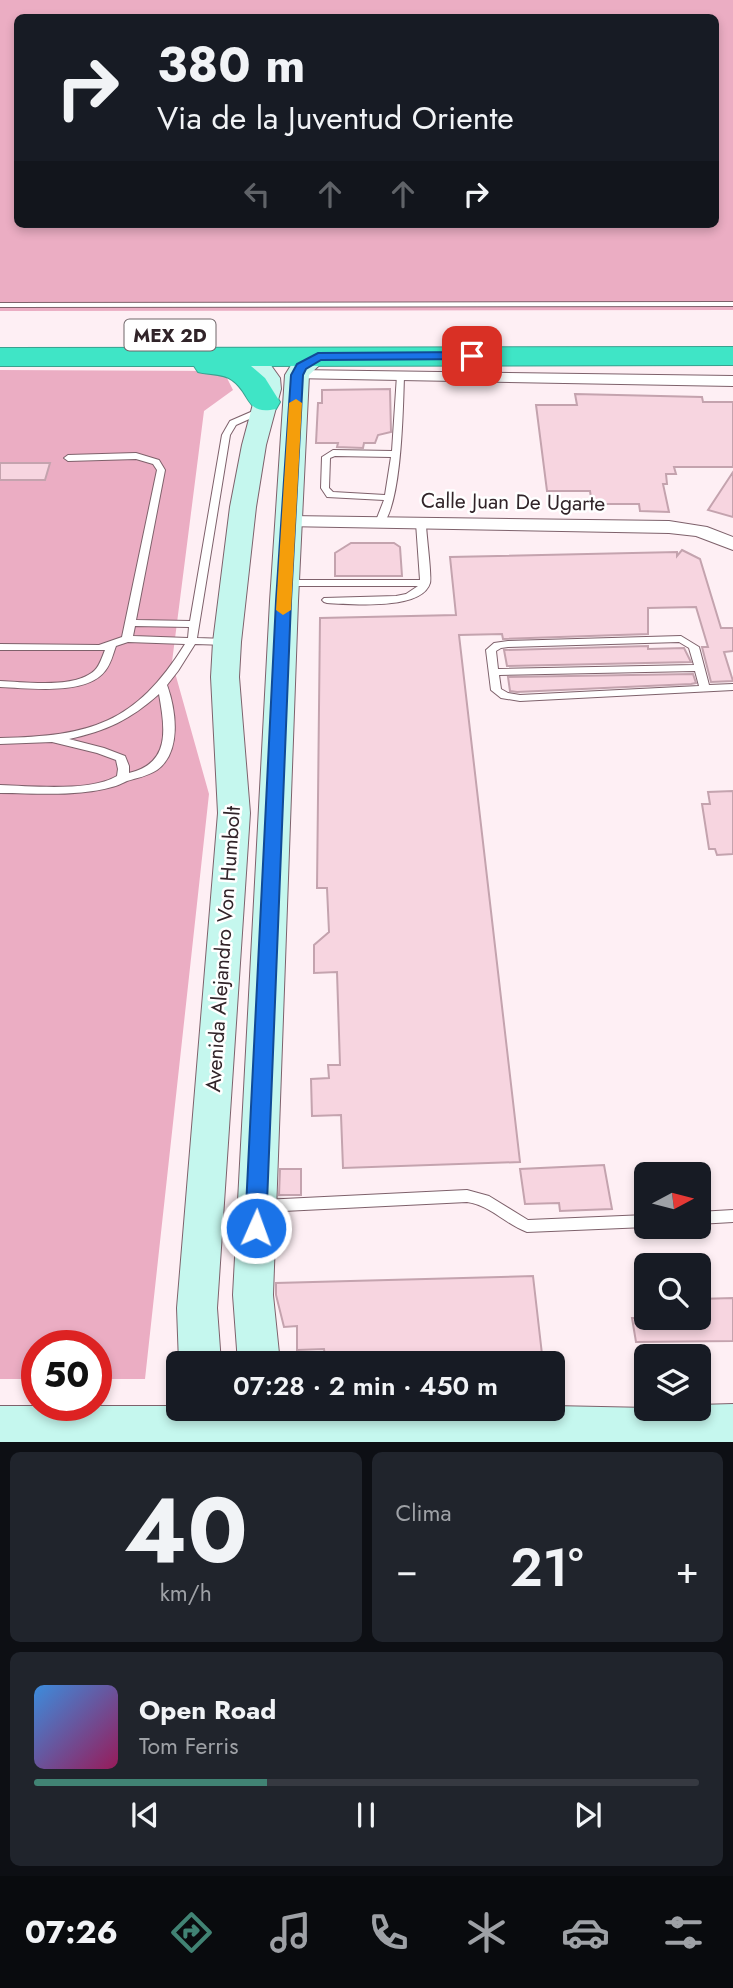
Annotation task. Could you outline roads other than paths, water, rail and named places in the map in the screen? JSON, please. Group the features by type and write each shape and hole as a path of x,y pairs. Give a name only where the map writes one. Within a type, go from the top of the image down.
{"highway":[{"name":"MEX 2D","path":"0,335 733,332"},
{"name":"MEX 2D","path":"0,357 226,357 410,366 600,357 727,359"},
{"path":"318,362 366,377"},
{"path":"0,365 223,366 238,369 248,376 264,406"},
{"path":"410,366 525,378"}],"main road":[{"name":"Avenida Alejandro Von Humbolt","path":"199,1351 197,1308 234,813 225,677 227,642 243,507 268,378 262,369 251,362 226,357"},
{"name":"Avenida Alejandro Von Humbolt","path":"258,1351 253,1295 285,583 289,522 318,362"},
{"path":"0,1425 264,1425 392,1434 733,1423"}],"street":[{"path":"318,362 366,377 410,366"},
{"path":"525,378 733,381"},
{"name":"Calle Juan De Ugarte","path":"289,522 669,527 700,531 733,544"}],"lane":[{"path":"0,305 733,304"},
{"path":"380,523 389,498 410,366"},
{"path":"0,741 53,740 98,729 145,704 163,687 192,641 226,435 233,422 264,406"},
{"path":"389,498 330,495 325,488 326,457 333,453 396,454"},
{"path":"68,458 136,456 156,462 161,470 127,639"},
{"path":"327,600 398,600 415,595 423,589 425,583 421,523"},
{"path":"285,583 425,583"},
{"path":"131,623 194,624"},
{"path":"0,646 111,646 127,639 227,642"},
{"path":"705,688 694,647 681,639 498,645 491,650 496,690 505,696 520,698 733,687"},
{"path":"0,684 68,685 89,680 101,671 111,646"},
{"path":"494,672 700,668"},
{"path":"0,789 110,786 121,779 141,776 155,769 165,758 169,721 163,687"},
{"path":"53,740 100,750 121,758 125,770 121,779"},
{"path":"257,1206 480,1196 512,1220 527,1226 634,1222"},
{"path":"711,1217 733,1216"}]}
